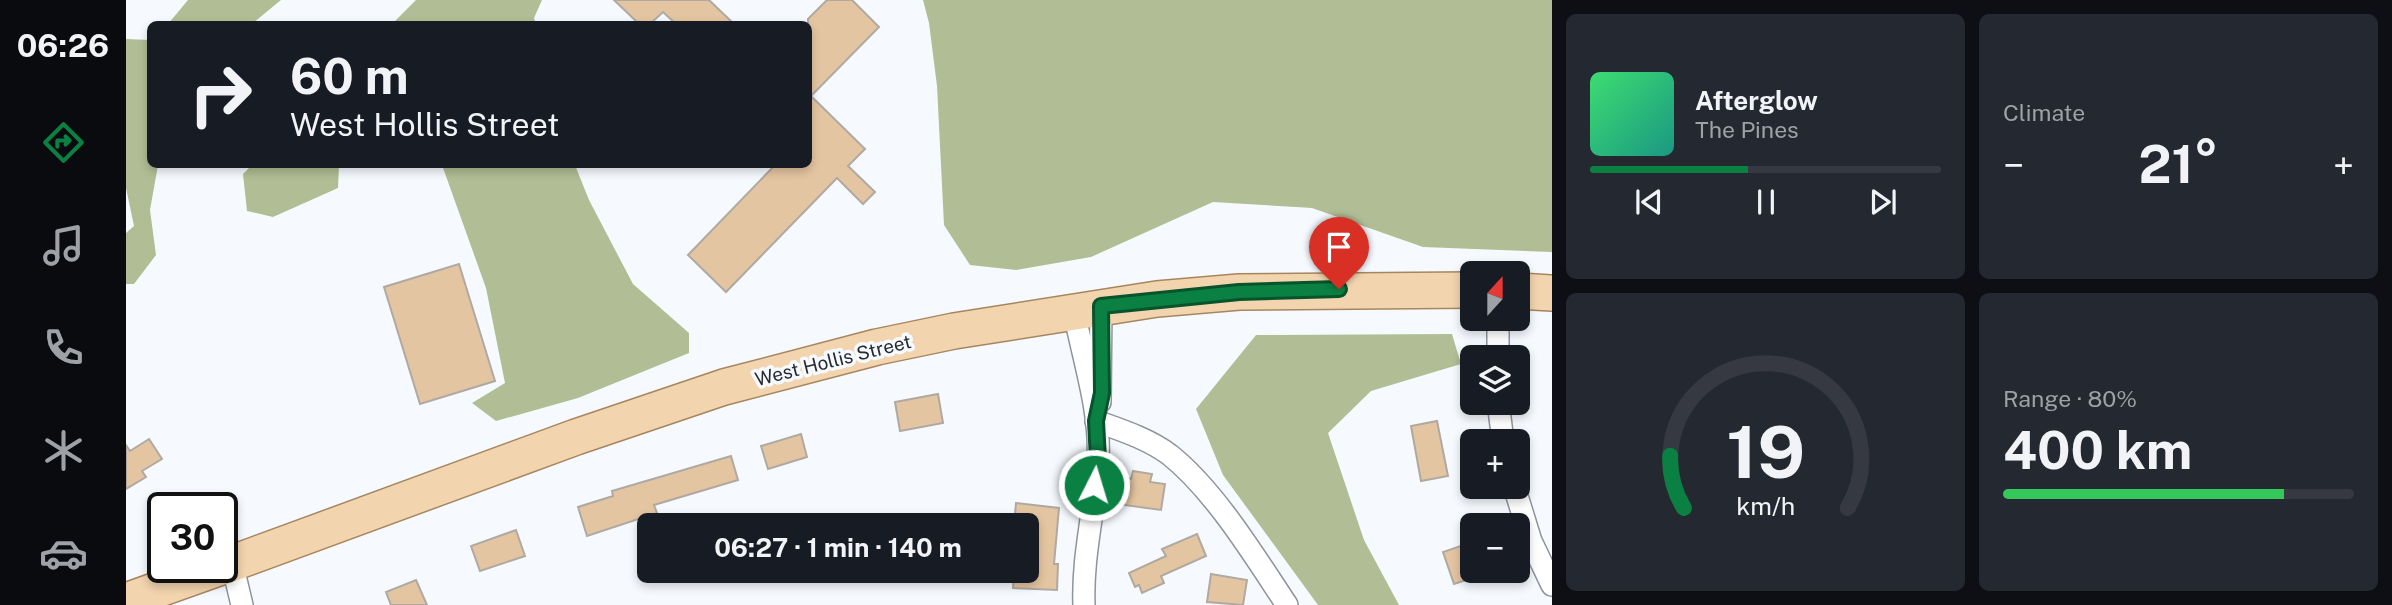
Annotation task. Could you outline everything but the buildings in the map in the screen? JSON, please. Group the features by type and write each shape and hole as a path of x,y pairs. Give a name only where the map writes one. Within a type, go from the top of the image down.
{"main road":[{"name":"West Hollis Street","path":"238,561 563,442 724,387 877,347 1088,308 1239,292 1460,290"},
{"path":"1530,292 1552,293"},
{"name":"West Hollis Street","path":"126,601 177,583"}],"street":[{"path":"1084,605 1084,562 1098,459 1096,421 1102,393 1088,308"},
{"path":"1096,421 1135,435 1169,454 1191,474 1248,547 1287,605"},
{"path":"1518,499 1531,541 1552,585"},
{"path":"232,583 242,605"}],"green space":[{"path":"188,0 281,0 256,21 170,21"},
{"path":"416,0 542,0 535,21 395,21"},
{"path":"923,0 1552,0 1552,252 1423,247 1312,208 1213,202 1091,257 1016,270 970,265 944,225 937,86 929,23"},
{"path":"126,39 147,40 147,168 157,168 150,210 156,255 134,284 126,284 126,233 134,226 126,188"},
{"path":"249,168 339,168 338,188 273,217 247,211 243,174"},
{"path":"443,168 576,168 589,200 633,284 689,333 689,353 578,398 496,421 472,403 505,383 486,288"},
{"path":"1452,334 1460,364 1371,391 1328,433 1364,540 1399,605 1318,605 1223,475 1196,409 1256,335"}],"route":[{"path":"1094,485 1098,459 1096,421 1102,393 1101,306 1239,292 1339,289"}]}
